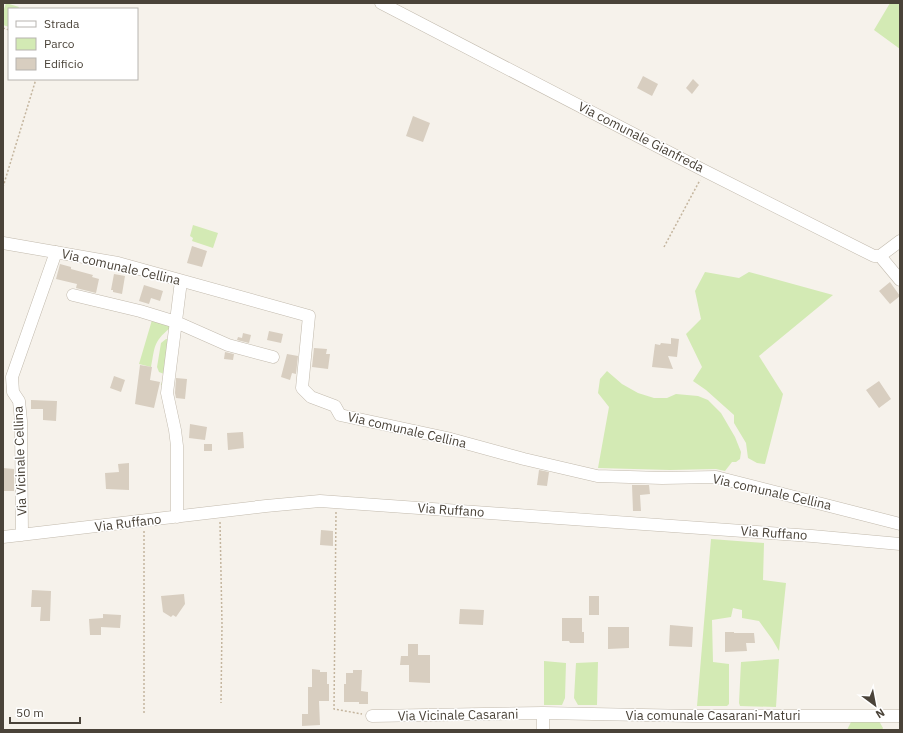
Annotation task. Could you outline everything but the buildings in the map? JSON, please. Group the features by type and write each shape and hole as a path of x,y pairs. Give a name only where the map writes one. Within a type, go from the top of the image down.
{"street":[{"name":"Via comunale Gianfreda","path":"381,3 705,171 874,256 880,256"},
{"path":"900,241 880,256 900,280"},
{"name":"Via comunale Cellina","path":"3,243 118,263 309,316 302,388 311,397 335,406 340,415 447,438 524,460 597,476 662,478 716,477 900,524"},
{"name":"Via Vicinale Cellina","path":"22,535 21,421 19,401 13,392 12,377 56,252"},
{"path":"177,517 176,441 167,393 181,281"},
{"path":"73,295 140,311 176,322 228,345 273,357"},
{"name":"Via Ruffano","path":"3,537 320,501 804,535 900,544"},
{"path":"543,713 543,730"},
{"name":"Via Vicinale Casarani","path":"372,716 543,713"},
{"name":"Via comunale Casarani-Maturi","path":"543,713 693,716 900,716"}],"path":[{"path":"3,186 36,80"},
{"path":"664,247 705,171"},
{"path":"336,502 334,709 372,716"},
{"path":"220,512 222,624 221,703"},
{"path":"144,521 144,715"}],"green space":[{"path":"6,3 19,7 8,8 8,27 3,25 3,12"},
{"path":"890,3 900,3 900,49 874,30"},
{"path":"193,225 218,233 213,248 192,241 193,238 190,236"},
{"path":"705,272 739,278 749,272 833,295 759,356 783,394 765,464 757,463 748,458 746,443 734,423 734,415 706,390 693,381 702,367 686,334 701,319 695,291"},
{"path":"152,320 169,325 170,328 160,337 156,345 151,367 139,364"},
{"path":"166,339 173,339 165,385 161,385 164,374 159,372 157,367 161,343"},
{"path":"607,371 622,384 638,393 654,398 667,398 676,394 698,396 708,400 721,413 735,437 741,452 740,459 736,462 732,462 725,471 716,469 670,470 598,468 609,407 598,393 600,379"},
{"path":"711,539 764,543 763,580 786,583 779,651 759,621 742,618 742,610 733,608 731,617 712,620 713,662 729,664 729,704 727,706 697,706"},
{"path":"779,659 776,707 740,706 741,662"},
{"path":"544,661 566,663 565,698 562,705 544,705"},
{"path":"598,662 597,705 578,705 574,698 576,663"},
{"path":"879,721 883,728 882,730 847,730 851,722"}]}
